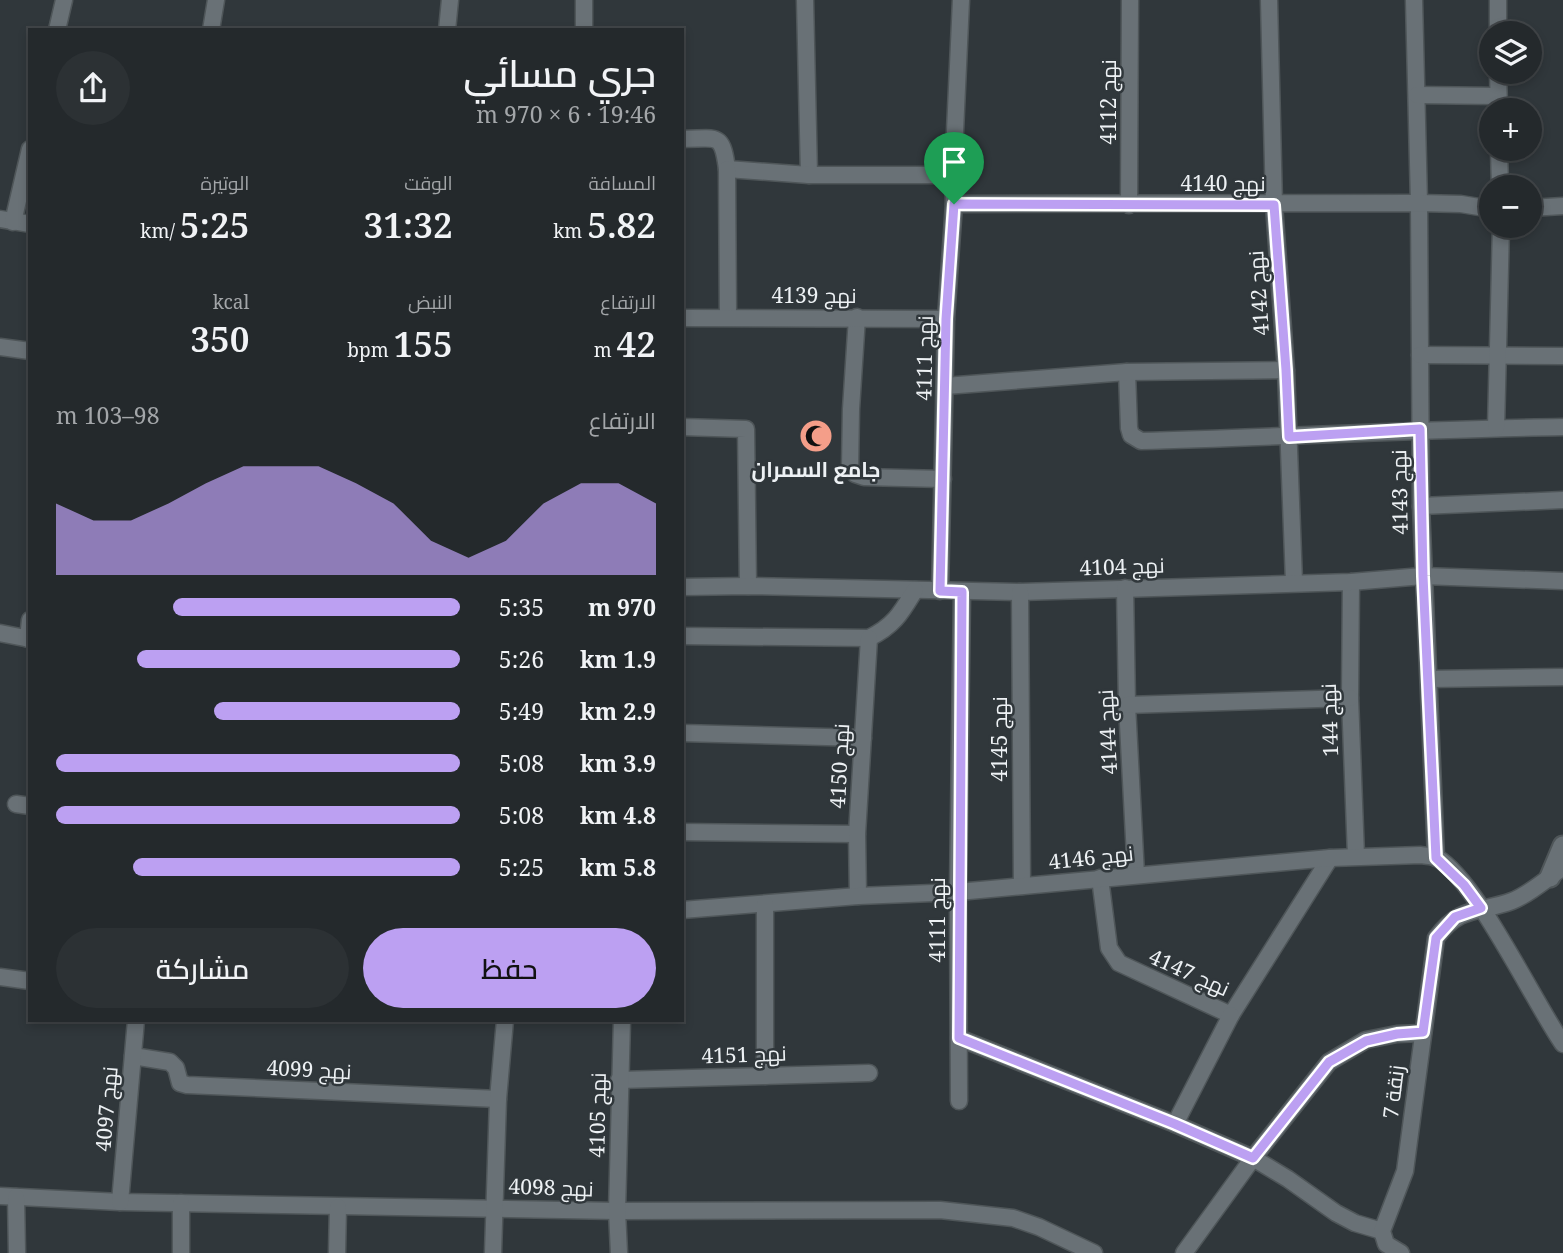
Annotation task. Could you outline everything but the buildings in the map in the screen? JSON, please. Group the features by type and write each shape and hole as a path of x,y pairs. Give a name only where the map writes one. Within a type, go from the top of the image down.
{"street":[{"path":"57,28 64,0"},
{"path":"211,28 216,0"},
{"path":"447,28 450,0"},
{"path":"584,0 584,28"},
{"path":"805,0 808,175"},
{"name":"نهج 4111","path":"940,591 946,319 954,204 961,0"},
{"name":"نهج 4112","path":"1129,205 1130,0"},
{"name":"نهج 4142","path":"1269,0 1274,205 1286,370 1294,582"},
{"name":"نهج 4143","path":"1414,0 1419,203 1421,506 1436,858"},
{"path":"1498,0 1498,21"},
{"path":"1417,95 1479,101"},
{"path":"684,139 712,139 724,146 727,169 728,317"},
{"path":"14,222 28,158"},
{"path":"727,169 808,175 953,175"},
{"name":"نهج 4140","path":"954,204 1419,203 1479,207"},
{"path":"1542,207 1563,206"},
{"path":"1496,428 1500,238"},
{"path":"857,317 850,468 855,474 864,477 943,479"},
{"name":"نهج 4139","path":"684,318 946,319"},
{"path":"0,347 28,351"},
{"path":"1420,355 1563,356"},
{"path":"945,386 1127,372 1286,370"},
{"path":"1127,372 1129,428 1136,439 1289,437 1420,429 1563,427"},
{"path":"684,427 745,429 748,586"},
{"path":"1421,506 1563,500"},
{"name":"نهج 4104","path":"684,587 1020,592 1351,582 1423,576 1563,581"},
{"name":"نهج 144","path":"1351,582 1350,698 1356,856"},
{"name":"نهج 4144","path":"1125,588 1127,705 1136,874"},
{"path":"684,636 869,638 888,628 915,590"},
{"name":"نهج 4111","path":"959,1101 958,891 962,592"},
{"name":"نهج 4145","path":"1020,592 1022,886"},
{"path":"0,633 28,639"},
{"name":"نهج 4150","path":"858,896 858,834 869,638"},
{"path":"1429,679 1563,677"},
{"path":"1127,705 1350,698"},
{"path":"684,733 863,738"},
{"path":"684,832 858,834"},
{"path":"1556,872 1563,846"},
{"name":"نهج 4146","path":"684,910 1022,886 1356,856 1421,855 1436,858"},
{"name":"نهج 4147","path":"1100,878 1109,948 1114,958 1135,972 1231,1015 1330,858"},
{"path":"1436,858 1464,885 1481,908 1558,1025 1563,1044"},
{"name":"زنقة 7","path":"1382,1231 1405,1171 1436,938 1455,917 1513,901 1556,872"},
{"path":"765,904 765,1076"},
{"path":"0,977 28,981"},
{"path":"1175,1124 1231,1015"},
{"name":"نهج 4097","path":"120,1202 136,1022"},
{"path":"493,1253 498,1099 505,1022"},
{"name":"نهج 4105","path":"619,1253 617,1211 622,1022"},
{"path":"1184,1253 1253,1158 1329,1062 1366,1041 1423,1032"},
{"path":"959,1038 1253,1158 1336,1213 1355,1223 1382,1231 1386,1244 1401,1253"},
{"name":"نهج 4099","path":"133,1056 170,1062 176,1068 180,1083 187,1085 498,1099"},
{"name":"نهج 4151","path":"619,1080 869,1073"},
{"path":"8,1196 16,1253"},
{"name":"نهج 4098","path":"8,1196 120,1202 338,1207 617,1211 940,1210 978,1212 1026,1223 1094,1253"},
{"path":"181,1203 181,1253"},
{"path":"337,1253 338,1207"}],"place":[{"name":"جامع السمران","path":"816,436"}],"route":[{"path":"954,204 1274,205 1289,437 1420,429 1423,576 1436,858 1464,885 1481,908 1455,917 1436,938 1423,1032 1366,1041 1329,1062 1253,1158 959,1038 962,592 940,591 946,319 954,204"}]}
